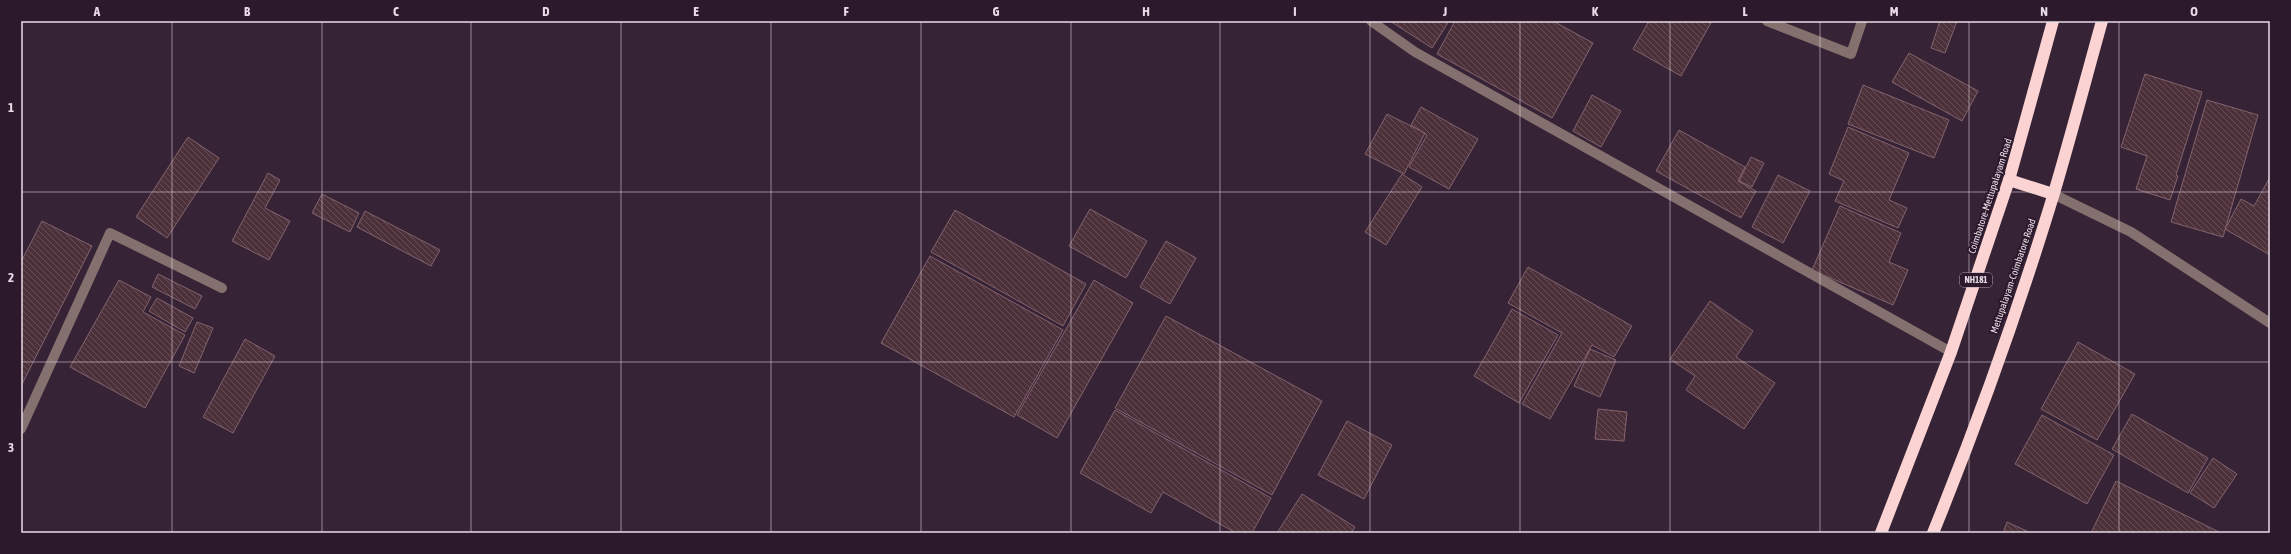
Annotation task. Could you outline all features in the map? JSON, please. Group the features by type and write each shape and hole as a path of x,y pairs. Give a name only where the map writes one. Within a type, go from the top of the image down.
{"highway":[{"name":"Coimbatore-Mettupalayam Road","path":"1882,533 1951,352 2009,180 2053,21"},
{"name":"Mettupalayam-Coimbatore Road","path":"1933,533 1960,465 1995,368 2053,194 2102,21"},
{"path":"2009,180 2053,194"}],"street":[{"path":"1371,21 1415,52 1951,352"},
{"path":"1766,21 1851,54 1862,21"},
{"path":"2053,194 2131,232 2270,323"},
{"path":"21,428 110,233 222,288"}],"building":[{"path":"1390,21 1449,21 1432,48"},
{"path":"1455,21 1553,21 1593,43 1552,118 1437,54"},
{"path":"1649,21 1712,21 1681,76 1633,49"},
{"path":"1940,21 1957,21 1945,53 1931,48"},
{"path":"1909,53 1978,91 1962,121 1892,82"},
{"path":"2145,74 2202,92 2176,175 2178,176 2170,200 2136,189 2147,156 2121,147"},
{"path":"1863,85 1949,120 1934,158 1848,124"},
{"path":"1592,95 1621,111 1601,147 1573,131"},
{"path":"2207,100 2258,115 2223,237 2171,222"},
{"path":"1421,107 1478,139 1449,189 1409,167 1427,135 1411,125"},
{"path":"1387,114 1425,133 1404,174 1365,154"},
{"path":"1848,127 1909,153 1889,200 1907,208 1898,228 1835,201 1844,181 1829,174"},
{"path":"1679,130 1745,167 1738,181 1756,191 1741,218 1656,171"},
{"path":"188,137 219,158 167,238 136,217"},
{"path":"1751,157 1764,163 1752,187 1739,181"},
{"path":"268,173 280,180 265,208 290,221 269,260 232,241"},
{"path":"1402,174 1422,187 1386,245 1365,232"},
{"path":"1778,175 1810,191 1783,243 1752,227"},
{"path":"2270,177 2270,255 2225,229 2241,199 2254,206"},
{"path":"322,194 359,213 350,232 312,213"},
{"path":"1840,206 1901,233 1889,262 1908,270 1893,305 1812,270"},
{"path":"1090,209 1147,241 1126,278 1069,246"},
{"path":"955,210 1086,284 1063,326 931,252"},
{"path":"365,211 440,250 431,266 357,227"},
{"path":"42,221 92,246 21,386 21,262"},
{"path":"1166,241 1196,258 1170,304 1140,287"},
{"path":"930,256 1063,330 1014,417 881,343"},
{"path":"1528,267 1632,326 1614,357 1592,345 1550,419 1522,404 1562,333 1508,303"},
{"path":"158,274 202,296 195,309 152,287"},
{"path":"119,280 151,297 143,312 185,335 145,408 70,367"},
{"path":"1094,280 1133,303 1057,438 1017,415"},
{"path":"157,298 193,318 185,332 149,311"},
{"path":"1710,301 1753,331 1736,357 1775,383 1744,429 1686,390 1695,376 1670,359"},
{"path":"1512,309 1558,335 1519,403 1474,376"},
{"path":"1166,316 1322,401 1272,495 1115,408"},
{"path":"197,322 213,328 194,373 179,366"},
{"path":"245,339 275,356 233,433 203,417"},
{"path":"2078,342 2135,374 2097,440 2041,409"},
{"path":"1590,349 1616,360 1600,397 1574,386"},
{"path":"1598,409 1627,412 1624,441 1595,439"},
{"path":"1115,410 1271,498 1252,533 1236,533 1163,492 1151,513 1080,473"},
{"path":"2132,414 2208,458 2188,493 2112,449"},
{"path":"2042,415 2114,455 2087,504 2015,464"},
{"path":"1347,421 1392,445 1364,499 1318,475"},
{"path":"2213,458 2237,474 2214,508 2190,493"},
{"path":"2116,481 2221,533 2091,533"},
{"path":"1302,494 1355,527 1351,533 1277,533"},
{"path":"2007,522 2031,533 2003,533"}]}
